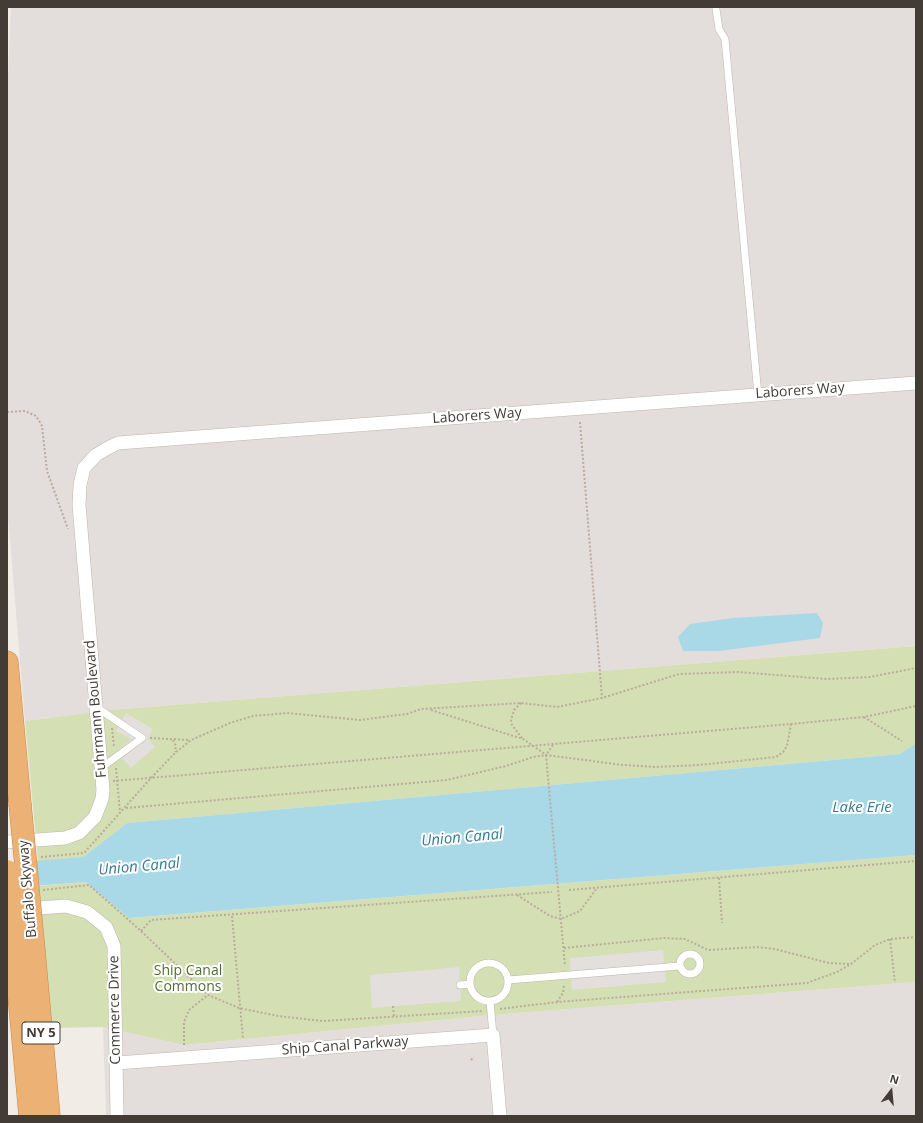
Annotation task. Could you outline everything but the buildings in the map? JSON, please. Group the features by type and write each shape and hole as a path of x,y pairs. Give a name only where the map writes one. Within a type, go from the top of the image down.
{"highway":[{"name":"Buffalo Skyway","path":"7,662 20,804 30,1116"},
{"name":"Buffalo Skyway","path":"7,871 24,952 49,1116"}],"street":[{"name":"Laborers Way","path":"79,505 80,485 84,468 96,456 118,443 916,383"},
{"name":"Fuhrmann Boulevard","path":"7,842 65,838 79,833 94,817 99,808 103,790 79,505"},
{"name":"Commerce Drive","path":"13,910 66,906 87,912 106,927 114,946 117,1116"},
{"name":"Ship Canal Parkway","path":"117,1062 492,1035"},
{"path":"492,1035 500,1116"}],"lane":[{"path":"716,9 719,29 725,39 758,395"},
{"path":"96,707 142,738 101,768"},
{"path":"487,962 499,965 504,969 508,980 505,992 501,996 490,1001 479,998 474,994 470,984 472,972 481,964 487,962"},
{"path":"508,980 680,966"},
{"path":"460,985 470,984"},
{"path":"490,1001 492,1035"}],"path":[{"path":"7,412 25,411 36,416 42,426 47,471 69,531"},
{"path":"580,422 602,698"},
{"path":"791,724 787,746 783,752 776,757 699,765 656,767 623,765 546,755 447,780 126,808 174,753 190,740 230,723 253,716 287,713 360,720 382,718 428,709 521,703 557,707 602,698 679,674 738,672 827,679 870,677 916,668"},
{"path":"521,703 514,710 511,720 512,725 523,739"},
{"path":"117,780 791,724 864,717 916,706"},
{"path":"428,709 523,739 546,755"},
{"path":"864,717 902,741"},
{"path":"148,738 190,740"},
{"path":"173,740 176,746 174,753"},
{"path":"553,744 546,755 564,948 565,975 563,993 557,1002"},
{"path":"569,890 916,861"},
{"path":"719,878 722,923"},
{"path":"37,890 89,885 141,931 208,995 239,1008 278,1016 322,1021 491,1010 557,1002 807,983 837,972 851,964 875,945 890,939 916,937"},
{"path":"517,895 550,916 561,919 580,911 597,888"},
{"path":"141,931 151,920 232,916 552,892"},
{"path":"232,916 243,1040"},
{"path":"564,948 664,938 685,940 708,950 757,948 775,949 829,963 851,964"},
{"path":"890,939 895,983"},
{"path":"184,1044 184,1022 189,1010 208,995"},
{"path":"393,1006 394,1017"},
{"path":"471,1060 474,1057"}],"shaded area":[{"path":"11,7 916,7 916,646 110,710 25,721 7,504 7,102"},
{"path":"126,713 153,729 148,738 155,747 131,768 116,752 131,739 116,731"},
{"path":"663,950 666,982 572,990 570,958"},
{"path":"459,967 461,1001 372,1008 370,975"},
{"path":"916,982 916,1116 106,1116 103,1027 184,1045 491,1015"}],"green space":[{"path":"916,646 916,743 900,754 127,823 83,857 38,861 25,721 110,710"},
{"name":"Ship Canal Commons","path":"916,855 916,982 491,1015 184,1045 103,1027 52,1028 39,886 86,882 130,918"}],"water":[{"path":"817,613 823,623 820,638 719,651 683,651 678,637 690,624 733,618"},
{"name":"Lake Erie","path":"916,743 916,855 129,918 86,882 7,888 7,863 83,857 127,823 900,754"}],"water label":[{"name":"Union Canal","path":"462,838"},
{"name":"Union Canal","path":"139,867"}]}
